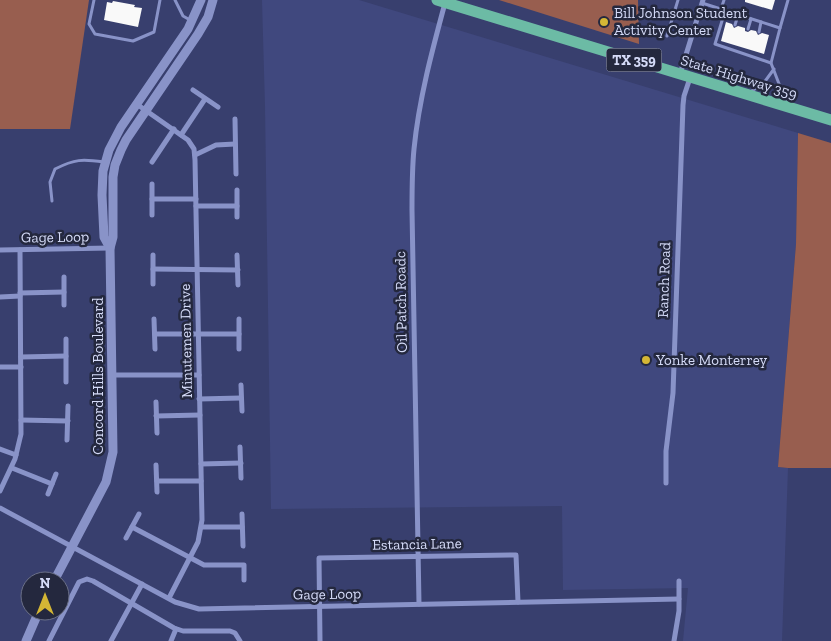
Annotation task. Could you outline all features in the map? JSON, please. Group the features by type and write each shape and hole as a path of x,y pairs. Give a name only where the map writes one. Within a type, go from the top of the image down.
{"main road":[{"name":"State Highway 359","path":"441,1 831,120"}],"street":[{"name":"Concord Hills Boulevard","path":"110,248 104,237 102,195 105,162 114,138 193,21 201,0"},
{"name":"Concord Hills Boulevard","path":"59,571 106,482 111,467 114,433 110,248 113,237 113,177 115,165 126,140 203,25 213,0"},
{"name":"Oil Patch Roadc","path":"419,604 412,173 418,122 441,1"},
{"name":"Ranch Road","path":"666,483 666,451 673,393 685,76 702,1"},
{"path":"193,21 203,25"},
{"path":"193,90 218,107"},
{"path":"181,135 205,99"},
{"path":"138,105 174,129 192,144 195,155 216,145 235,144"},
{"path":"235,119 236,174"},
{"path":"152,162 174,129"},
{"name":"Minutemen Drive","path":"169,598 198,542 202,528 195,155"},
{"path":"105,162 115,165"},
{"path":"152,184 152,215"},
{"path":"237,190 237,218"},
{"path":"152,199 196,199"},
{"path":"196,206 237,206"},
{"name":"Gage Loop","path":"0,250 110,248"},
{"path":"0,492 12,468 21,434 20,250"},
{"path":"153,254 153,284"},
{"path":"237,255 238,285"},
{"path":"153,269 197,268 238,270"},
{"path":"64,277 64,305"},
{"path":"0,296 64,292"},
{"path":"154,319 155,349"},
{"path":"239,319 239,350"},
{"path":"155,334 239,334"},
{"path":"66,339 66,382"},
{"path":"21,357 66,356"},
{"path":"0,367 21,367"},
{"path":"113,375 198,374"},
{"path":"241,385 242,411"},
{"path":"199,399 241,398"},
{"path":"156,402 156,433"},
{"path":"67,440 68,406"},
{"path":"156,416 200,415"},
{"path":"21,420 68,421"},
{"path":"240,447 241,478"},
{"path":"0,449 16,455"},
{"path":"201,464 240,463"},
{"path":"156,465 157,492"},
{"path":"12,468 52,484"},
{"path":"48,494 56,474"},
{"path":"157,481 201,481"},
{"name":"Gage Loop","path":"0,508 169,598 186,606 199,609 679,599"},
{"path":"126,538 139,514"},
{"path":"242,514 243,546"},
{"path":"202,528 242,527"},
{"path":"132,528 204,565 244,565 244,580"},
{"name":"Estancia Lane","path":"319,606 318,558 516,555 518,602"},
{"path":"50,641 79,582 83,580 94,581 176,629 182,631 230,631 235,632 240,641"},
{"path":"674,641 679,611 679,581"},
{"path":"111,641 130,602 142,584"},
{"path":"319,606 320,641"},
{"path":"26,641 35,621"},
{"path":"171,641 176,629"}],"lane":[{"path":"94,0 89,24 95,34 133,41 154,32 160,0"},
{"path":"175,0 183,16 193,21"},
{"path":"667,36 678,0"},
{"path":"724,0 715,44 771,62"},
{"path":"788,0 771,62 788,107"},
{"path":"702,1 723,10 780,28"},
{"path":"735,25 738,15"},
{"path":"748,29 750,19"},
{"path":"759,32 762,22"},
{"path":"729,49 730,44"},
{"path":"741,53 743,47"},
{"path":"753,56 754,51"},
{"path":"746,94 763,84 774,69"},
{"path":"52,201 50,182 55,169 71,160 105,162"}],"shaded area":[{"path":"0,0 89,0 70,129 0,129"},
{"path":"262,0 359,0 798,133 796,244 778,467 788,468 782,641 683,641 688,588 563,590 562,506 271,509"},
{"name":"Bill Johnson Student Activity Center","path":"499,0 638,0 639,44"},
{"path":"798,133 831,143 831,468 778,467 796,244"}],"building":[{"path":"745,0 775,0 772,10 745,2"},
{"path":"113,1 142,8 138,27 104,20 107,2 112,3"},
{"path":"726,22 732,24 734,28 738,26 745,28 745,31 748,32 751,30 756,31 758,35 762,33 769,35 764,54 721,41"}],"place":[{"name":"Bill Johnson Student Activity Center","path":"604,22"},
{"name":"Yonke Monterrey","path":"646,360"}]}
